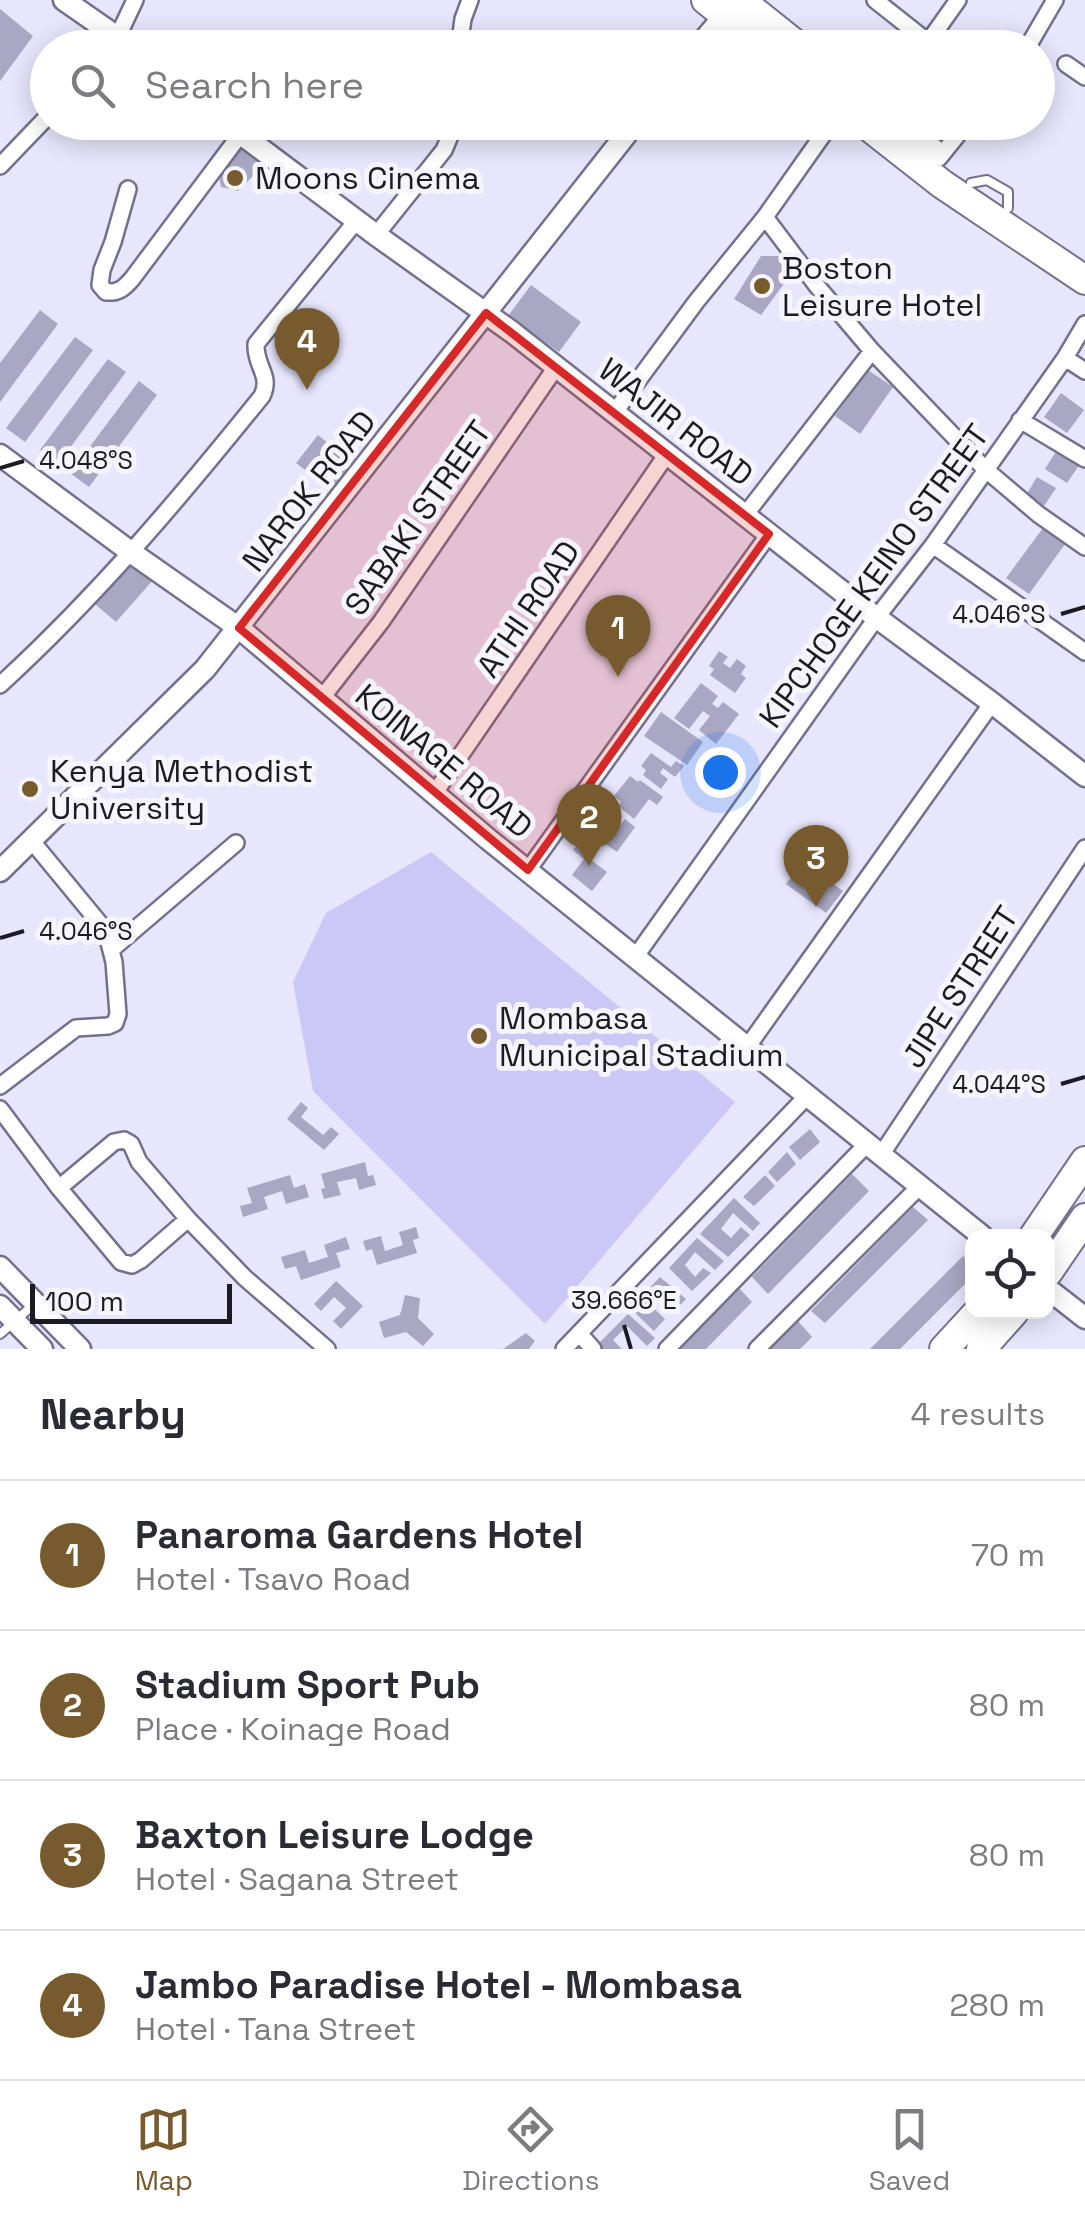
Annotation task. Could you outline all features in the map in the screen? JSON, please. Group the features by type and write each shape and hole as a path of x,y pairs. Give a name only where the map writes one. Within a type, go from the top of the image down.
{"highway":[{"path":"724,5 756,30"},
{"path":"886,140 942,184 1085,273"},
{"path":"916,140 1008,208 1085,273"},
{"path":"1039,1229 1085,1161"},
{"path":"1055,1265 1071,1248 1085,1218"},
{"path":"944,1349 972,1319"},
{"path":"981,1349 1008,1319"}],"street":[{"path":"64,0 102,30"},
{"path":"124,30 134,0"},
{"path":"461,30 470,0"},
{"path":"875,0 909,30"},
{"path":"937,30 958,0"},
{"path":"1037,30 1054,0"},
{"path":"708,30 724,5"},
{"path":"1066,64 1085,78"},
{"path":"0,166 30,135"},
{"path":"128,189 102,270 100,285 106,292 122,289 132,280 226,140"},
{"name":"WAJIR ROAD","path":"248,140 486,313 1085,776"},
{"path":"376,235 448,140"},
{"name":"NAROK ROAD","path":"0,871 205,669 622,140"},
{"path":"614,413 819,140"},
{"path":"939,158 954,140"},
{"path":"765,217 872,351 984,469 1085,547"},
{"path":"0,685 132,553 262,396 266,378 256,359 256,344 357,220"},
{"name":"KIPCHOGE KEINO STREET","path":"636,956 1065,358 1085,324"},
{"path":"745,515 872,351"},
{"path":"1065,358 1085,371"},
{"name":"SABAKI STREET","path":"321,699 381,622 556,367"},
{"path":"1020,420 1085,460"},
{"name":"ATHI ROAD","path":"434,794 667,454"},
{"name":"KOINAGE ROAD","path":"0,455 239,628 699,1011 748,1046 973,1229"},
{"path":"528,870 769,534"},
{"path":"932,545 1085,652"},
{"path":"748,1046 992,702"},
{"path":"0,1086 76,1028 108,1026 115,1023 118,1014 112,949 106,932 32,840"},
{"path":"112,949 236,842"},
{"name":"JIPE STREET","path":"667,1349 874,1150 1085,848"},
{"path":"564,1349 808,1095"},
{"path":"0,1108 59,1188 121,1262 132,1264 141,1260 188,1219"},
{"path":"59,1188 114,1142 124,1140 132,1144 139,1162 188,1219 245,1278 327,1349"},
{"path":"757,1349 920,1186"},
{"path":"0,1267 80,1349"},
{"path":"1055,1294 1085,1318"},
{"path":"5,1320 42,1349"},
{"path":"579,1333 593,1349"}],"lane":[{"path":"616,140 620,143"},
{"path":"5,1320 36,1303"}],"highlighted area":[{"path":"486,313 769,534 528,870 239,628"}],"shaded area":[{"name":"Mombasa Municipal Stadium","path":"431,852 735,1102 545,1324 313,1091 293,982 326,913"}],"building":[{"path":"0,9 30,34 30,40 0,81"},
{"name":"Moons Cinema","path":"237,146 254,151 266,163 238,191 221,187 217,168"},
{"name":"Boston Leisure Hotel","path":"761,256 780,256 791,274 761,315 734,299"},
{"path":"531,285 581,322 559,352 508,316"},
{"path":"40,310 58,324 0,402 0,363"},
{"path":"75,337 93,350 25,442 6,428"},
{"path":"108,359 126,372 58,464 40,450"},
{"path":"868,370 893,387 860,434 835,416"},
{"path":"139,381 157,395 89,487 70,473"},
{"path":"1061,393 1084,410 1067,433 1044,417"},
{"path":"318,435 358,467 336,494 296,463"},
{"path":"1057,450 1080,464 1067,483 1045,469"},
{"path":"1037,477 1056,488 1044,506 1026,495"},
{"path":"1046,524 1068,540 1029,594 1006,578"},
{"path":"131,561 153,580 116,622 95,604"},
{"path":"719,651 728,657 723,663 730,668 737,659 746,666 741,674 746,678 735,693 710,675 714,669 709,666"},
{"path":"701,683 718,696 712,704 718,708 723,702 739,714 716,744 699,730 710,716 703,711 689,729 674,718"},
{"path":"661,712 703,742 687,765 644,736"},
{"path":"651,753 671,767 676,761 684,766 675,777 663,768 660,773 668,779 661,789 643,775 646,770 641,766"},
{"path":"630,776 663,797 657,805 649,799 634,819 618,806 621,802 614,796"},
{"path":"607,806 617,813 611,823 618,828 625,819 635,827 617,852 604,843 612,832 606,828 600,837 589,830"},
{"path":"584,835 600,848 591,860 607,872 592,891 572,875 584,859 573,850"},
{"path":"802,861 843,891 826,913 786,884"},
{"path":"301,1102 308,1108 301,1117 323,1135 331,1127 339,1134 324,1150 287,1119"},
{"path":"810,1129 820,1142 800,1160 789,1147"},
{"path":"787,1152 796,1164 777,1182 768,1172"},
{"path":"365,1162 368,1176 373,1175 376,1185 359,1190 356,1178 337,1182 341,1195 324,1199 321,1174"},
{"path":"852,1174 869,1191 768,1294 752,1277"},
{"path":"290,1175 294,1188 305,1184 309,1197 286,1204 282,1191 264,1197 268,1209 243,1217 240,1206 252,1203 247,1188"},
{"path":"765,1175 775,1186 754,1206 743,1197"},
{"path":"734,1198 760,1223 753,1231 733,1213 721,1229 731,1238 741,1227 750,1235 728,1257 700,1234"},
{"path":"913,1207 928,1220 825,1323 811,1311"},
{"path":"416,1227 419,1238 413,1240 417,1253 377,1265 372,1249 366,1251 363,1241 381,1236 385,1251 403,1245 399,1232"},
{"path":"346,1237 350,1249 336,1253 341,1267 301,1280 296,1266 285,1269 281,1257 305,1250 309,1263 328,1257 324,1245"},
{"path":"697,1238 724,1261 715,1270 695,1252 685,1265 695,1277 703,1268 711,1273 692,1291 669,1268"},
{"path":"963,1256 965,1284 900,1349 870,1349"},
{"path":"660,1277 686,1299 675,1310 657,1291 646,1301 665,1319 654,1331 630,1308"},
{"path":"336,1281 363,1306 341,1329 333,1321 346,1308 334,1297 321,1311 314,1304"},
{"path":"738,1287 752,1302 706,1349 676,1349"},
{"path":"405,1295 420,1298 418,1318 434,1334 423,1346 406,1332 384,1338 379,1322 400,1315"},
{"path":"628,1314 655,1338 647,1346 627,1326 613,1340 622,1349 603,1349 598,1344"},
{"path":"798,1321 812,1337 800,1349 769,1349"},
{"path":"526,1333 535,1341 529,1349 503,1349"}],"place":[{"name":"Moons Cinema","path":"235,178"},
{"name":"Boston Leisure Hotel","path":"762,286"},
{"name":"Jambo Paradise Hotel - Mombasa","path":"307,390"},
{"name":"Panaroma Gardens Hotel","path":"618,677"},
{"name":"Kenya Methodist University","path":"30,789"},
{"name":"Stadium Sport Pub","path":"589,866"},
{"name":"Baxton Leisure Lodge","path":"816,907"},
{"name":"Mombasa Municipal Stadium","path":"479,1036"}]}
